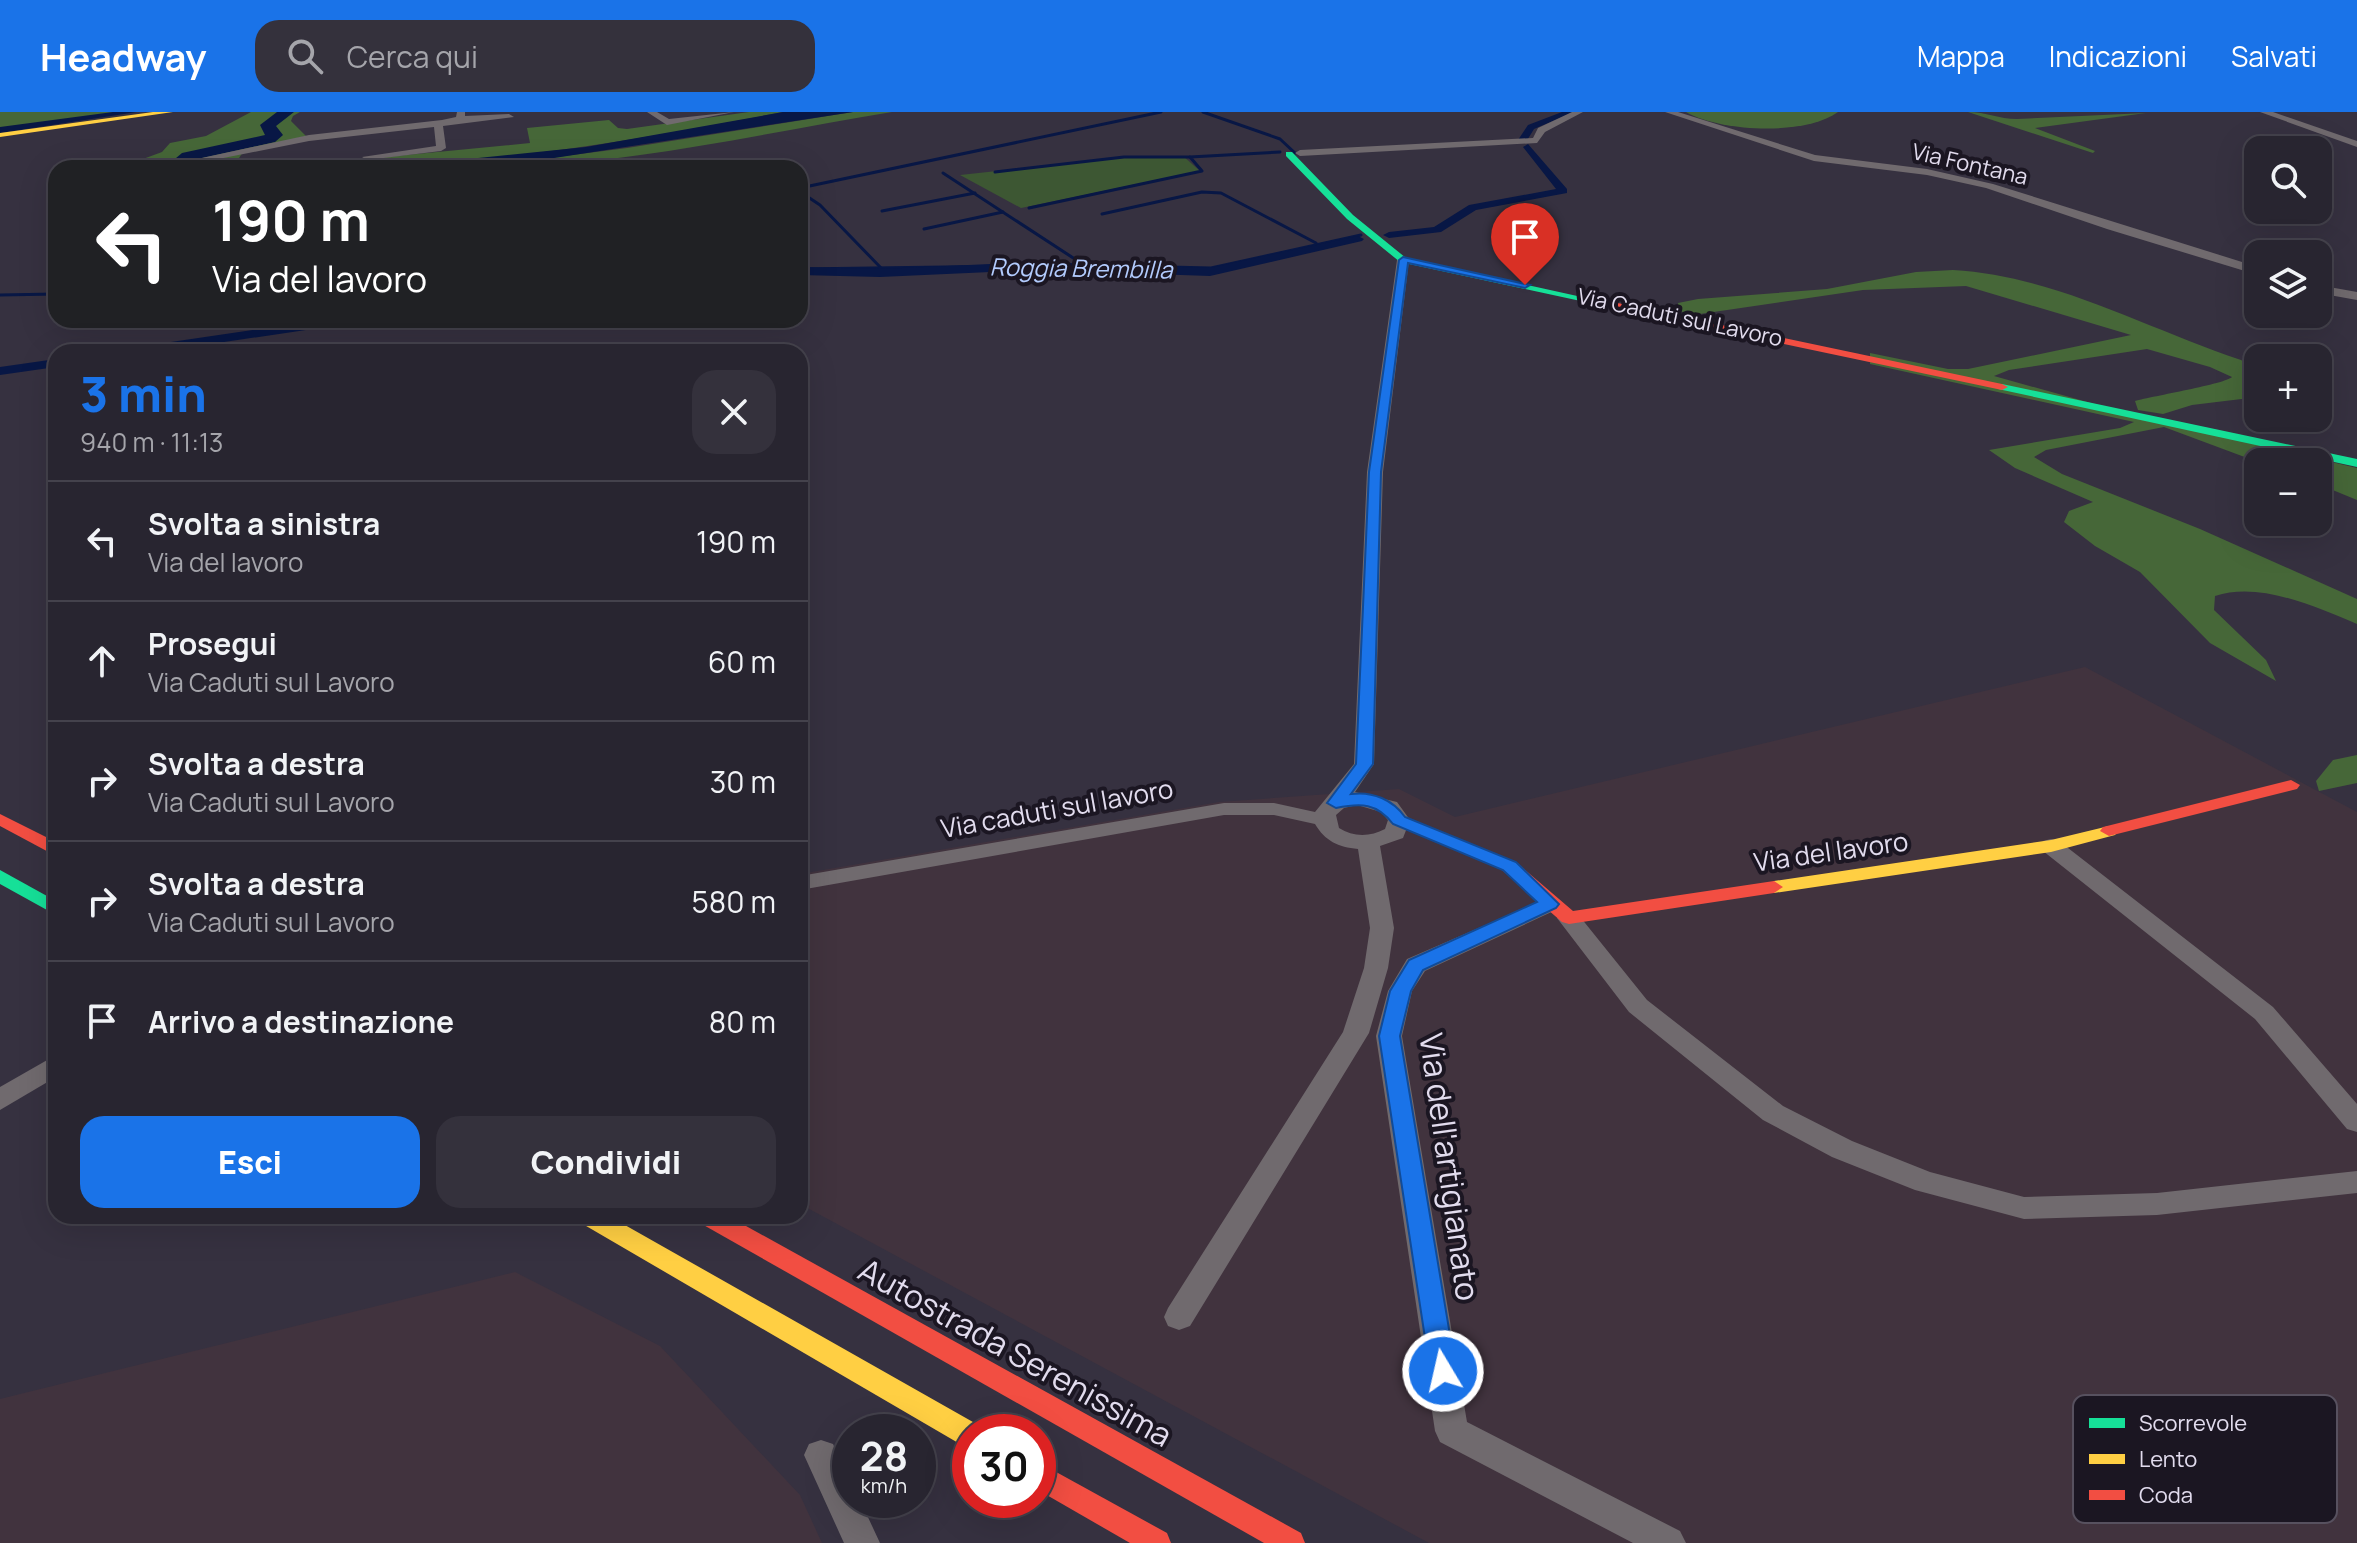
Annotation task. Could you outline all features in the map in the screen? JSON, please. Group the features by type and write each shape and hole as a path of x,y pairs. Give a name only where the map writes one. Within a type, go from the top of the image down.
{"main road":[{"path":"0,135 169,112"},
{"path":"1294,153 1292,160 1350,217 1403,260"},
{"name":"Via Caduti sul Lavoro","path":"1403,260 2357,463"},
{"name":"Via del lavoro","path":"1560,911 2051,846 2291,785"},
{"path":"0,819 48,846"},
{"path":"1399,820 1509,866 1560,911"},
{"path":"0,876 48,904"},
{"path":"603,1224 952,1425"},
{"name":"Autostrada Serenissima","path":"722,1224 1291,1543"},
{"path":"1056,1485 1157,1543"}],"street":[{"path":"651,112 667,122 730,112"},
{"path":"1294,153 1537,140 1541,130 1579,112"},
{"name":"Via Fontana","path":"1669,112 1814,158 1927,172 1989,186 2244,267"},
{"path":"2264,112 2357,144"},
{"path":"198,160 309,138 444,118 509,117"},
{"path":"367,157 441,148 444,118"},
{"path":"1330,812 1357,798 1380,802 1389,807 1399,820 1399,827 1388,838 1368,843 1343,840 1327,827 1330,812 1364,764 1375,472 1403,260"},
{"path":"2332,292 2357,296"},
{"name":"Via caduti sul lavoro","path":"808,882 1224,809 1330,812"},
{"path":"1179,1317 1356,1033 1376,968 1382,928 1368,843"},
{"path":"2051,846 2264,1013 2357,1122"},
{"path":"1560,911 1638,1006 1773,1113 1842,1149 1925,1182 2024,1208 2157,1204 2357,1182"},
{"name":"Via dell'artigianato","path":"1560,911 1416,965 1400,991 1389,1036 1452,1431 1668,1543"},
{"path":"0,1100 48,1069"},
{"path":"821,1455 862,1543"}],"shaded area":[{"path":"2085,667 2357,812 2357,1543 1429,1543 808,1208 808,873 1219,802 1399,789 1455,817"},
{"path":"515,1272 660,1346 800,1495 822,1543 0,1543 0,1399"}],"green space":[{"path":"0,112 123,112 0,129"},
{"path":"251,112 300,112 291,121 306,136 243,152 239,158 250,160 143,159 162,152 170,143 206,136"},
{"path":"749,112 783,112 546,152 467,160 373,160 530,143 527,128 609,120 618,128"},
{"path":"853,112 892,112 631,156 596,160 534,160"},
{"path":"1686,112 1838,112 1805,125 1763,128 1720,124"},
{"path":"1968,112 2017,119 2146,113 2035,128 2095,151 2093,153"},
{"path":"1183,156 1200,171 1021,208 960,175 1119,158"},
{"path":"1953,270 2028,282 2099,305 2244,362 2244,399 2192,405 2163,414 2138,410 2135,401 2232,377 2210,367 2147,349 2009,370 1994,376 2148,419 2272,448 2244,448 2244,457 2164,427 2046,450 2034,457 2062,474 2200,529 2357,599 2357,624 2306,604 2269,594 2232,592 2215,596 2214,610 2266,660 2276,681 2210,643 2140,572 2095,546 2064,522 2069,511 2093,502 2015,468 1989,450 2120,428 2134,422 1870,364 1870,353 1948,369 1968,369 2131,335 1966,286 1863,290 1693,315 1679,311 1678,303 1698,299 1827,289 1916,272"},
{"path":"2332,462 2357,468 2357,500 2332,490"},
{"path":"2357,755 2357,783 2319,791 2316,781 2333,760"}],"water":[{"path":"783,112 853,112 541,160 458,160 586,147"}],"waterway":[{"path":"0,130 133,112"},
{"path":"182,160 188,156 270,139 275,135 268,125 287,112"},
{"name":"Roggia Brembilla","path":"808,186 1161,112"},
{"name":"Roggia Brembilla","path":"1203,112 1280,139 1295,153"},
{"name":"Roggia Brembilla","path":"1523,140 1531,127 1570,112"},
{"name":"Roggia Brembilla","path":"1389,235 1437,230 1473,207 1563,191 1528,147"},
{"path":"1190,157 1280,152"},
{"path":"995,172 1124,157 1190,157"},
{"path":"1029,208 1202,171 1190,157"},
{"path":"943,173 974,193"},
{"path":"1102,214 1202,192 1221,193 1316,243"},
{"path":"882,211 974,193"},
{"path":"974,193 1003,212"},
{"path":"808,197 820,205 881,268"},
{"path":"924,229 1003,212"},
{"path":"1003,212 1084,265"},
{"name":"Roggia Brembilla","path":"1084,265 1211,268 1361,235"},
{"name":"Roggia Brembilla","path":"808,271 880,273 1035,266 1210,272 1358,239"},
{"name":"Roggia Brembilla","path":"881,268 1084,265"},
{"name":"Roggia Brembilla","path":"808,269 881,268"},
{"name":"Roggia Brembilla","path":"0,295 48,294"},
{"name":"Roggia Brembilla","path":"184,344 292,328"},
{"name":"Roggia Brembilla","path":"0,371 48,364"}],"traffic: fast":[{"path":"1289,154 1350,217 1403,260 1613,305"},
{"path":"2002,387 2357,463"},
{"path":"0,876 48,904"}],"traffic: slow":[{"path":"0,135 169,112"},
{"path":"1774,887 2051,846 2109,831"},
{"path":"603,1224 952,1425"}],"traffic: jam":[{"path":"1613,305 2002,387"},
{"path":"2109,831 2291,785"},
{"path":"0,819 48,846"},
{"path":"1399,820 1509,866 1569,918 1774,887"},
{"path":"722,1224 1291,1543"},
{"path":"1056,1485 1157,1543"}],"route":[{"path":"1443,1371 1389,1036 1400,991 1416,965 1550,904 1509,866 1399,820 1396,813 1380,802 1357,798 1336,803 1364,764 1375,472 1403,260 1525,285"}]}
